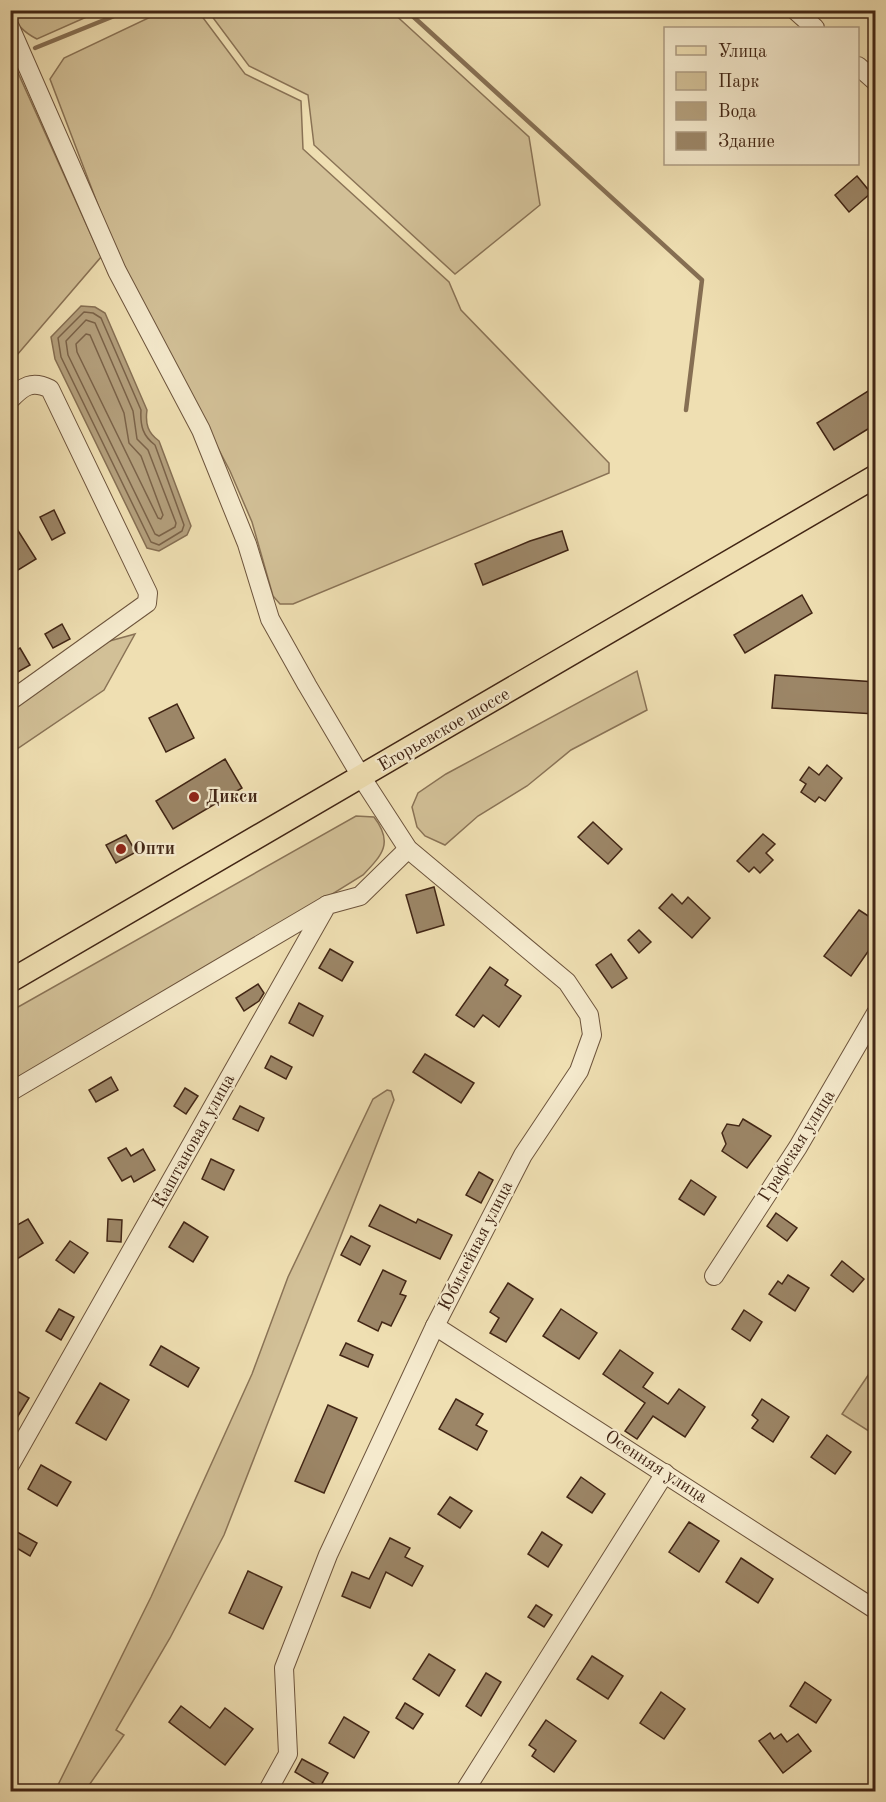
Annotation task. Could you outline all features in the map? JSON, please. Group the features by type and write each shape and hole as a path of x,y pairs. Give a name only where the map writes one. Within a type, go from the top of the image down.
{"main road":[{"name":"Егорьевское шоссе","path":"10,981 362,778 876,476"}],"street":[{"path":"795,10 814,27"},
{"name":"Юбилейная улица","path":"10,27 117,271 210,450 247,544 270,619 362,778 408,849 567,982 589,1015 592,1035 579,1071 523,1155 435,1326 328,1555 284,1668 288,1754 267,1791"},
{"path":"859,67 876,82"},
{"path":"10,400 23,386 39,384 50,389 148,593 147,603 10,701"},
{"path":"10,1092 327,905 360,896 408,849"},
{"name":"Каштановая улица","path":"10,1465 327,905"},
{"name":"Графская улица","path":"714,1276 798,1147 876,1013"},
{"name":"Осенняя улица","path":"435,1326 876,1610"},
{"path":"464,1791 665,1473"}],"green space":[{"path":"11,11 100,11 37,39 21,28"},
{"path":"163,11 198,11 245,74 301,101 303,149 449,282 461,310 609,463 609,473 293,604 280,604 273,596 252,522 230,471 138,295 109,234 50,79 64,58"},
{"path":"208,11 391,11 529,137 540,205 455,274 314,145 308,95 249,66"},
{"path":"10,55 101,257 11,362 10,362"},
{"path":"135,634 104,690 11,753 10,710 106,642"},
{"path":"637,671 647,710 571,750 527,786 478,816 445,845 425,836 417,827 412,807 418,793 446,774"},
{"path":"356,816 374,817 380,826 384,842 380,855 363,875 123,1024 11,1082 11,1011"},
{"path":"387,1090 391,1091 394,1100 224,1535 170,1638 116,1730 124,1735 85,1791 55,1791 151,1597 252,1374 288,1277 373,1099"},
{"path":"875,1365 876,1435 842,1414"}],"water":[{"path":"81,306 95,307 105,313 147,410 148,428 159,441 191,526 187,535 159,551 147,548 55,359 51,337"}],"building":[{"path":"857,176 871,193 849,212 835,195"},
{"path":"876,386 876,424 834,450 817,423"},
{"path":"54,510 65,533 52,540 40,517"},
{"path":"10,518 36,559 10,575"},
{"path":"562,531 568,550 483,585 475,564 530,541"},
{"path":"802,595 812,613 745,653 734,635"},
{"path":"62,624 70,639 53,648 45,634"},
{"path":"20,648 30,665 16,673 10,663 10,654"},
{"path":"775,675 876,682 876,714 772,708"},
{"path":"177,704 194,738 166,752 149,718"},
{"name":"Дикси","path":"225,759 242,788 173,829 156,801"},
{"path":"827,765 842,778 825,801 819,797 815,802 801,792 806,784 800,780 809,767 819,775"},
{"path":"593,822 622,849 608,864 578,837"},
{"path":"763,834 775,844 766,853 773,860 760,873 754,867 749,872 737,861"},
{"path":"126,835 136,852 116,863 106,845"},
{"path":"434,887 444,925 417,933 406,895"},
{"path":"672,894 682,904 688,897 710,918 692,938 659,908"},
{"path":"859,910 876,921 876,940 851,976 824,956"},
{"path":"639,930 651,942 639,953 628,940"},
{"path":"330,949 353,962 342,981 319,968"},
{"path":"611,954 627,978 612,988 596,965"},
{"path":"490,967 508,980 505,985 521,996 499,1027 483,1015 474,1027 456,1015"},
{"path":"258,984 264,993 259,1001 244,1011 236,998"},
{"path":"299,1003 323,1016 313,1036 289,1023"},
{"path":"425,1054 474,1083 461,1103 413,1072"},
{"path":"271,1056 292,1067 286,1079 265,1068"},
{"path":"111,1077 118,1090 96,1102 89,1090"},
{"path":"185,1088 198,1096 186,1114 174,1106"},
{"path":"240,1106 264,1118 258,1131 233,1119"},
{"path":"743,1119 771,1136 747,1168 722,1151 726,1144 722,1133 727,1124 739,1126"},
{"path":"126,1148 131,1156 143,1149 155,1170 134,1182 131,1176 122,1181 108,1158"},
{"path":"211,1159 234,1170 224,1190 202,1179"},
{"path":"479,1172 493,1180 481,1203 466,1195"},
{"path":"691,1180 716,1197 704,1215 679,1199"},
{"path":"380,1205 416,1223 418,1219 452,1235 440,1259 369,1226"},
{"path":"776,1213 797,1228 787,1241 767,1226"},
{"path":"28,1219 43,1243 17,1259 10,1249 10,1229"},
{"path":"108,1219 122,1220 121,1242 107,1241"},
{"path":"184,1222 208,1237 193,1262 169,1247"},
{"path":"351,1236 370,1246 360,1265 341,1255"},
{"path":"70,1241 88,1253 74,1273 56,1260"},
{"path":"842,1261 864,1279 853,1292 831,1275"},
{"path":"383,1270 406,1281 400,1294 406,1296 391,1326 382,1322 378,1331 358,1321"},
{"path":"788,1275 809,1288 795,1311 769,1294 778,1281 782,1284"},
{"path":"508,1283 533,1299 506,1342 490,1333 499,1318 490,1312"},
{"path":"59,1309 74,1317 61,1340 46,1331"},
{"path":"561,1309 597,1333 579,1359 543,1336"},
{"path":"744,1310 762,1322 750,1341 732,1329"},
{"path":"346,1343 373,1355 368,1367 340,1355"},
{"path":"161,1346 199,1368 188,1387 150,1365"},
{"path":"620,1350 653,1373 643,1387 668,1404 679,1389 705,1407 685,1437 653,1416 637,1439 625,1431 645,1403 603,1374"},
{"path":"100,1383 129,1400 106,1440 76,1423"},
{"path":"10,1387 29,1398 10,1429"},
{"path":"456,1399 483,1414 476,1425 487,1431 477,1450 439,1429"},
{"path":"762,1399 789,1417 773,1442 752,1428 758,1420 752,1415"},
{"path":"328,1405 357,1418 324,1493 295,1481"},
{"path":"827,1435 851,1452 835,1474 811,1457"},
{"path":"41,1465 71,1482 57,1506 28,1489"},
{"path":"581,1477 605,1494 592,1513 567,1497"},
{"path":"450,1497 472,1511 460,1528 438,1514"},
{"path":"689,1522 719,1541 699,1572 669,1552"},
{"path":"10,1528 37,1543 30,1556 10,1544"},
{"path":"542,1532 562,1545 548,1567 528,1554"},
{"path":"390,1538 410,1548 405,1557 423,1566 412,1586 386,1572 370,1608 342,1596 352,1572 369,1579"},
{"path":"741,1558 773,1579 758,1603 726,1582"},
{"path":"248,1571 282,1587 263,1629 229,1613"},
{"path":"536,1605 552,1615 544,1627 528,1617"},
{"path":"429,1654 455,1670 439,1696 413,1679"},
{"path":"592,1656 623,1676 608,1699 577,1679"},
{"path":"486,1673 501,1682 481,1716 466,1706"},
{"path":"805,1682 831,1700 816,1723 790,1706"},
{"path":"661,1692 685,1709 664,1739 640,1723"},
{"path":"405,1703 423,1714 413,1729 396,1718"},
{"path":"181,1706 210,1728 225,1708 253,1729 225,1765 169,1722"},
{"path":"344,1717 369,1732 354,1758 329,1743"},
{"path":"546,1720 576,1741 554,1772 532,1756 536,1750 529,1745"},
{"path":"770,1733 774,1739 781,1734 787,1742 798,1734 811,1751 783,1773 759,1741"},
{"path":"302,1759 328,1773 320,1787 295,1772"}],"waterway":[{"path":"35,48 129,10"},
{"path":"406,10 702,280 686,410"}],"place":[{"name":"Дикси","path":"194,797"},
{"name":"Опти","path":"121,849"}]}
